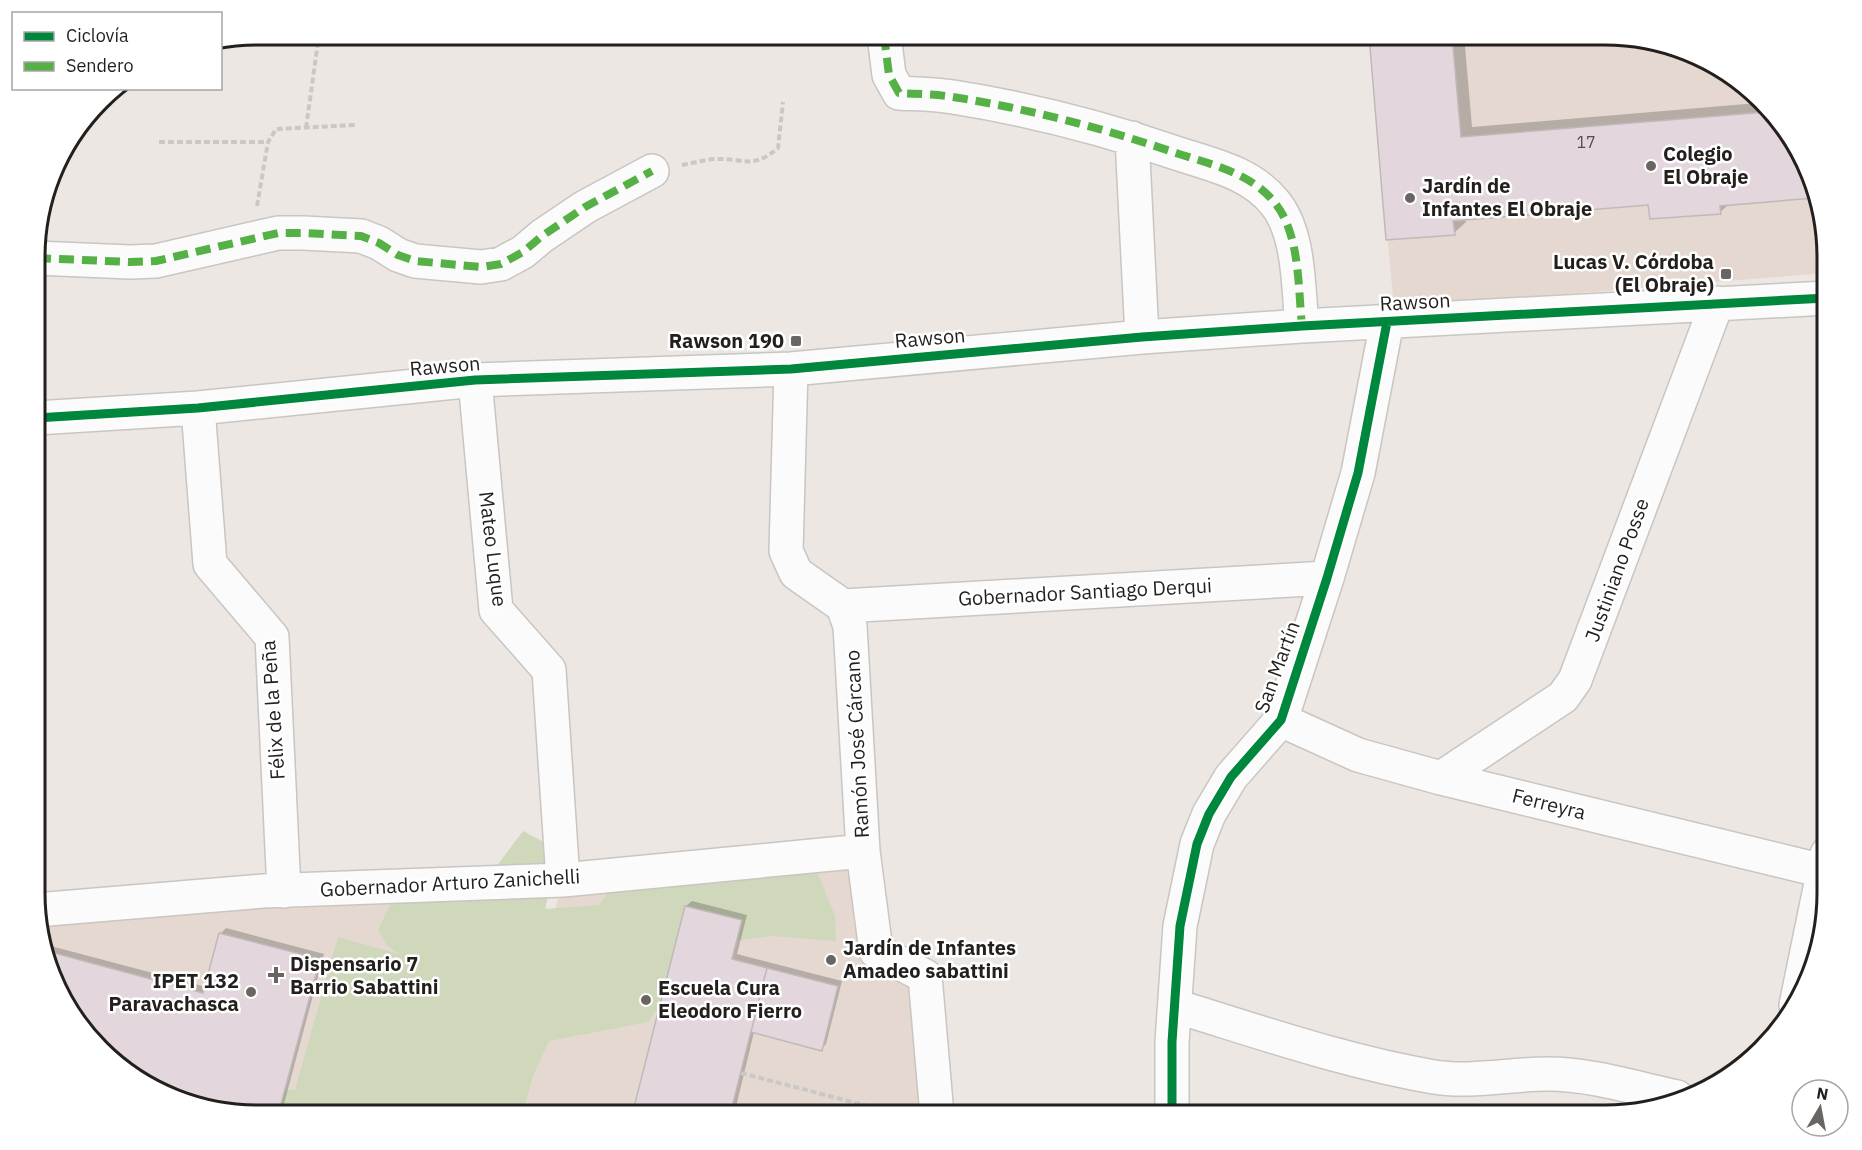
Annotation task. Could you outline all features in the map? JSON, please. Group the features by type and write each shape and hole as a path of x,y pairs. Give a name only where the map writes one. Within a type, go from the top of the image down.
{"street":[{"path":"885,45 889,75 898,93 952,96 1094,126 1232,171 1255,184 1275,202 1289,224 1294,248 1302,326"},
{"path":"1132,138 1142,337"},
{"path":"45,258 156,261 278,233 361,236 415,261 481,267 501,264 523,252 585,207 652,171"},
{"name":"Rawson","path":"45,417 198,408 475,380 791,369 1142,337 1302,326 1817,298"},
{"name":"Justiniano Posse","path":"1441,778 1563,697 1575,680 1717,303"},
{"name":"San Martín","path":"1172,1105 1172,1042 1180,926 1197,844 1209,814 1231,777 1281,720 1358,473 1387,322"},
{"path":"791,369 786,551 796,573 843,606"},
{"name":"Mateo Luque","path":"475,380 496,610 549,670 563,880"},
{"name":"Félix de la Peña","path":"198,408 210,564 272,637 284,891"},
{"name":"Gobernador Santiago Derqui","path":"843,606 1327,578"},
{"name":"Ramón José Cárcano","path":"843,606 850,626 862,851 876,951 925,976 936,1105"},
{"name":"Ferreyra","path":"1281,720 1358,755 1441,778 1817,860"},
{"name":"Gobernador Arturo Zanichelli","path":"45,909 284,891 563,880 862,851"},
{"path":"1804,967 1817,901"},
{"path":"1175,1006 1328,1053 1436,1077 1481,1078 1548,1074 1581,1076 1667,1096"}],"path":[{"path":"306,128 318,45"},
{"path":"652,171 715,159 747,162 765,159 778,148 783,102"},
{"path":"252,239 268,142 276,129 355,125"},
{"path":"159,142 268,142"},
{"path":"741,1073 864,1105"}],"shaded area":[{"path":"1370,45 1619,45 1673,56 1711,73 1755,107 1789,151 1810,202 1817,243 1817,274 1394,308"},
{"name":"Escuela Cura Eleodoro Fierro","path":"863,851 876,951 925,976 936,1105 505,1105 563,880"},
{"name":"IPET 132 Paravachasca","path":"474,883 407,1105 243,1105 202,1098 151,1077 107,1043 81,1011 56,961 47,921"}],"green space":[{"path":"523,831 553,847 550,889 545,909 599,905 628,866 721,848 772,845 817,871 835,916 836,941 771,936 708,944 679,978 648,1022 549,1041 533,1076 525,1105 265,1105 274,1091 295,1090 338,937 399,954 387,945 378,930 391,903 487,892 499,863"}],"building":[{"path":"1370,45 1453,45 1461,137 1760,112 1789,151 1809,198 1720,206 1721,214 1650,219 1648,205 1453,221 1455,235 1386,240"},
{"path":"685,906 742,920 732,959 767,968 733,1105 635,1105"},
{"path":"685,906 742,920 732,959 767,968 733,1105 635,1105"},
{"path":"219,933 320,959 281,1105 243,1105 202,1098 176,1089 139,1069 107,1043 89,1022 73,999 53,953 203,993"},
{"name":"Jardín de Infantes Amadeo sabattini","path":"767,968 838,986 822,1051 751,1032"}],"marked path":[{"path":"885,45 889,75 899,93 953,97 1011,107 1068,121 1218,166 1255,184 1275,203 1289,230 1296,262 1302,326"},
{"path":"45,258 156,261 278,233 303,233 361,236 415,261 481,267 501,264 523,252 585,207 652,171"}],"cycle path":[{"path":"45,417 198,408 475,380 791,369 1142,337 1302,326 1817,299"},
{"path":"1172,1105 1172,1042 1180,926 1197,844 1209,814 1231,777 1281,720 1358,473 1387,322"}],"place":[{"name":"Colegio El Obraje","path":"1651,166"},
{"name":"Jardín de Infantes El Obraje","path":"1410,198"},
{"name":"Lucas V. Córdoba (El Obraje)","path":"1726,274"},
{"name":"Rawson 190","path":"796,341"},
{"name":"Jardín de Infantes Amadeo sabattini","path":"831,960"},
{"name":"Dispensario 7 Barrio Sabattini","path":"276,975"},
{"name":"IPET 132 Paravachasca","path":"251,992"},
{"name":"Escuela Cura Eleodoro Fierro","path":"646,1000"}]}
